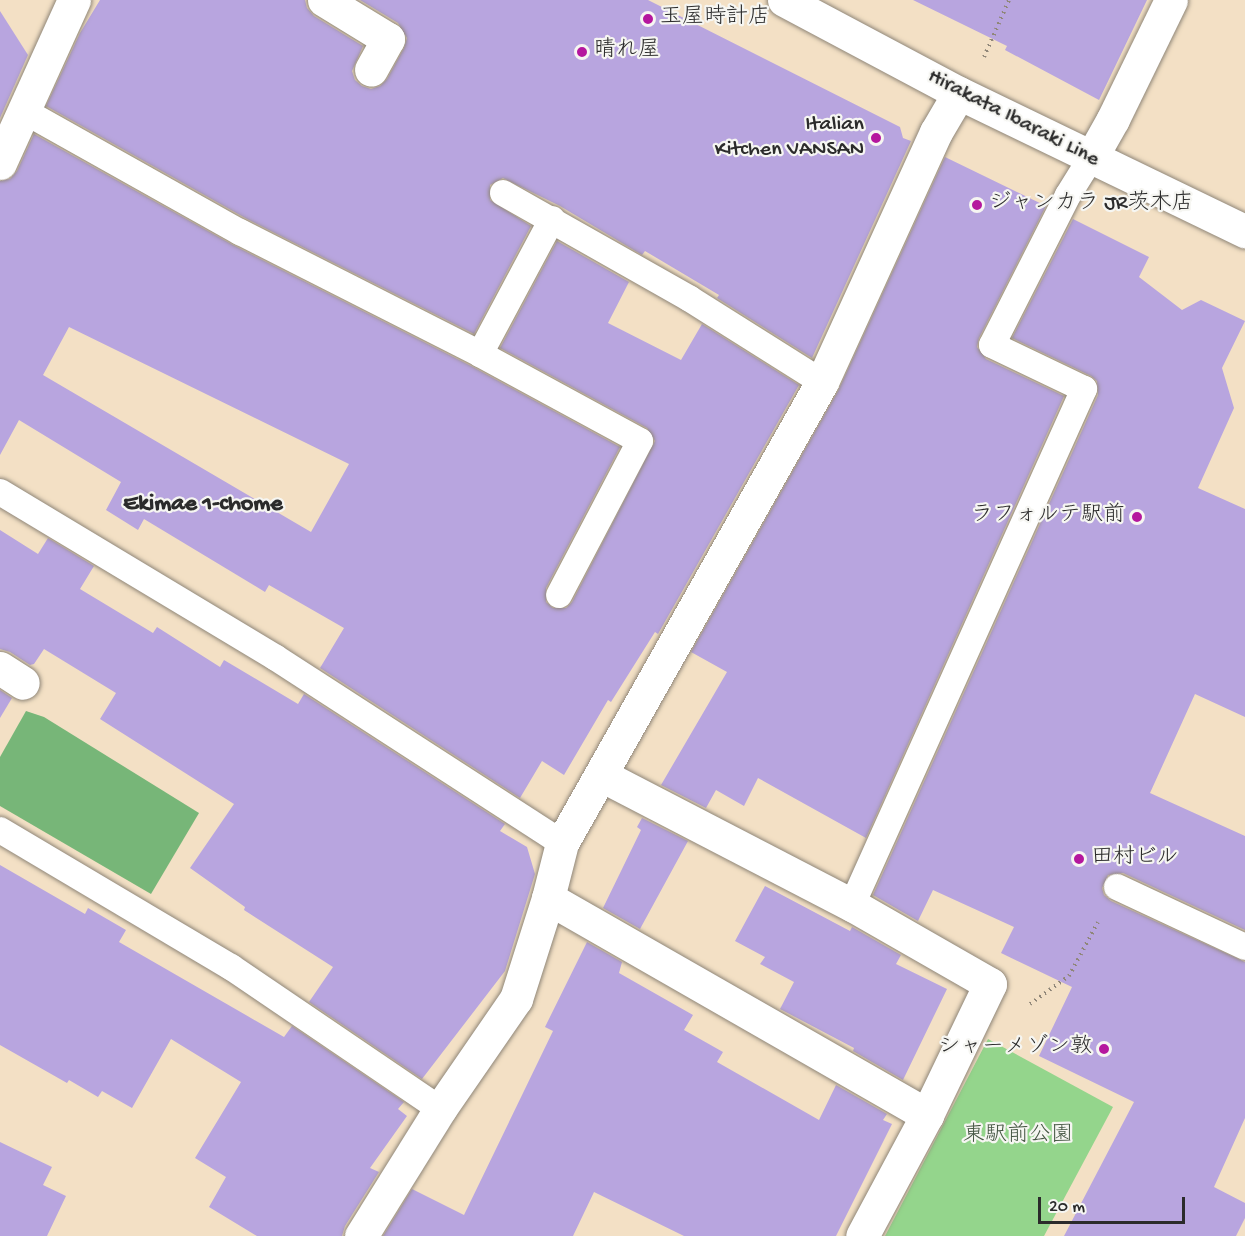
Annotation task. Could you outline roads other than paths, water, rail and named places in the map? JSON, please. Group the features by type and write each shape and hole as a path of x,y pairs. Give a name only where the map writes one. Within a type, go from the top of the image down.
{"street":[{"path":"0,163 74,0"},
{"path":"324,0 388,39 371,70"},
{"name":"Hirakata Ibaraki Line","path":"784,0 959,93 1245,231"},
{"path":"1091,158 1113,119 1171,0"},
{"path":"361,1236 440,1109 516,999 548,898 562,843 822,382 936,132 959,93"},
{"path":"601,776 852,905 990,984 927,1115 862,1236"},
{"path":"548,898 927,1115"}],"lane":[{"path":"24,111 240,232 480,354 640,441 560,595"},
{"path":"852,905 1084,389 992,345 1068,195 1091,158"},
{"path":"503,193 690,299 822,382"},
{"path":"480,354 552,219"},
{"path":"0,492 276,658 562,843"},
{"path":"0,830 231,967 440,1109"},
{"path":"1117,887 1245,947"}],"place":[{"name":"玉屋時計店","path":"648,19"},
{"name":"晴れ屋","path":"582,52"},
{"name":"Italian Kitchen VANSAN","path":"876,138"},
{"name":"ジャンカラ JR茨木店","path":"977,205"},
{"name":"ラフォルテ駅前","path":"1137,517"},
{"name":"田村ビル","path":"1079,859"},
{"name":"シャーメゾン敦","path":"1104,1049"}],"district":[{"name":"Ekimae 1-chome","path":"203,505"}],"park label":[{"name":"東駅前公園","path":"1018,1137"}]}
